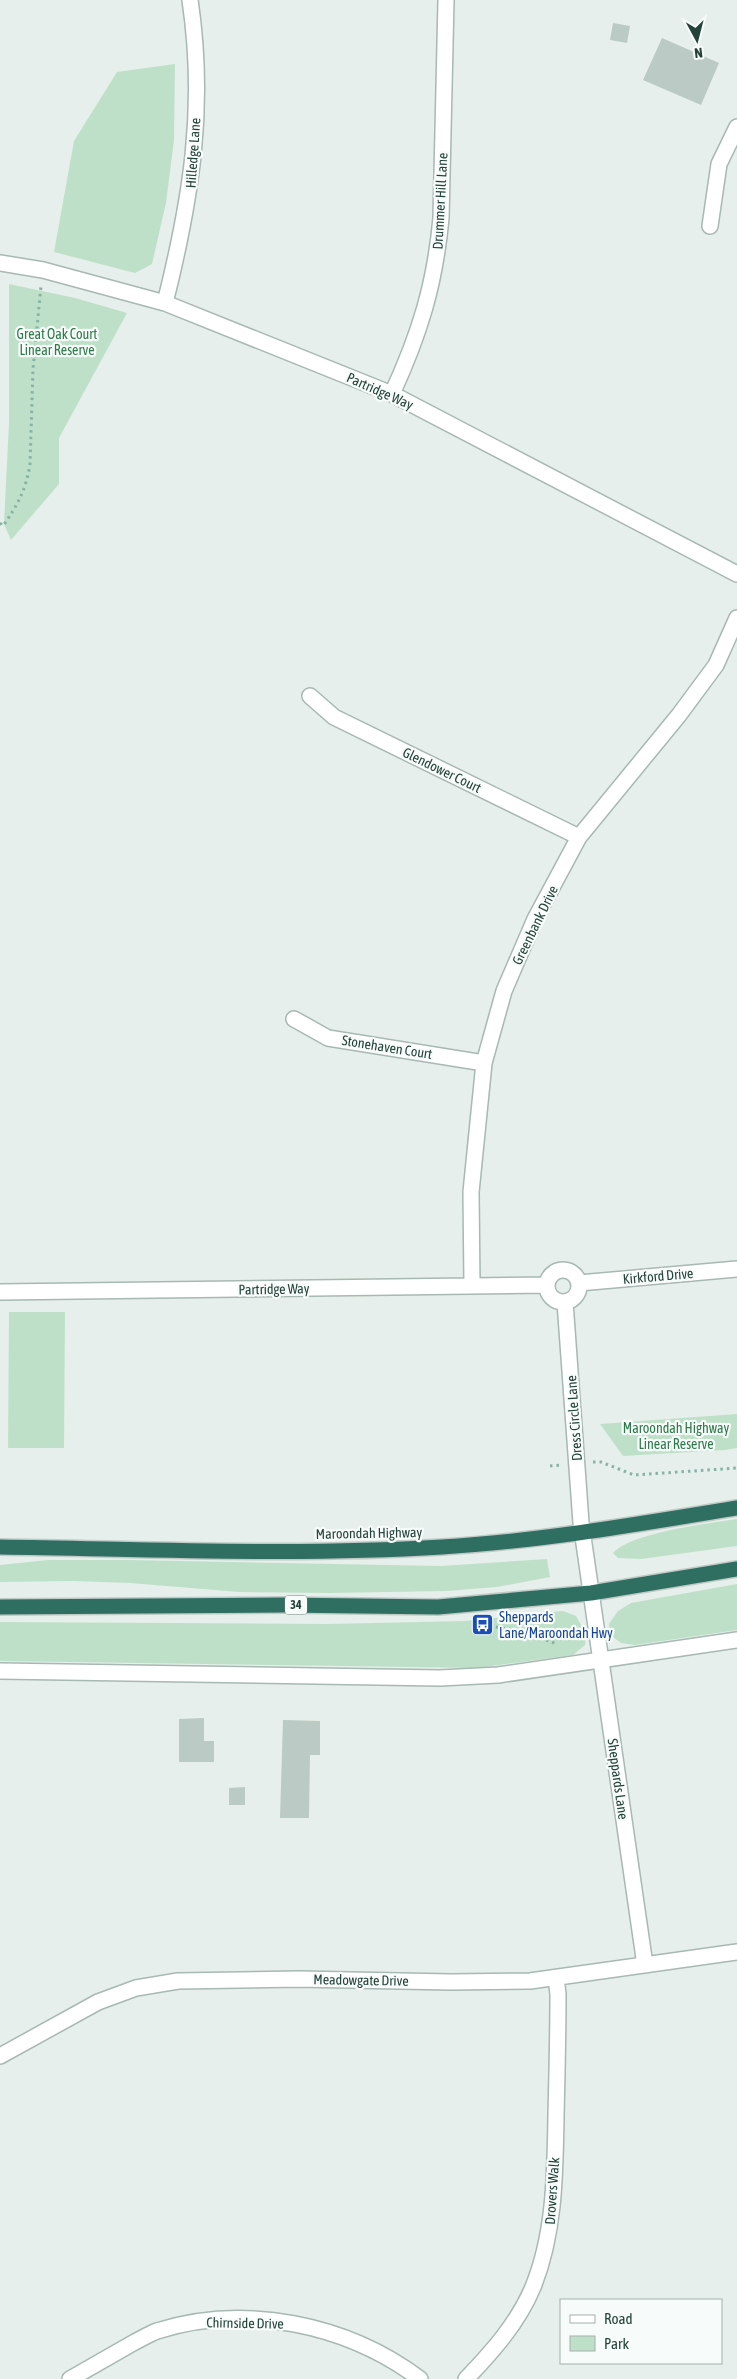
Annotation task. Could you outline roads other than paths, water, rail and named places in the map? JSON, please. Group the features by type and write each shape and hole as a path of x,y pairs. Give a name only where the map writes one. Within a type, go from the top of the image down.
{"highway":[{"name":"Maroondah Highway","path":"0,1547 293,1551 392,1549 477,1544 582,1533 737,1508"},
{"name":"34","path":"0,1607 284,1605 438,1607 591,1593 737,1569"}],"street":[{"name":"Hilledge Lane","path":"165,303 180,244 190,189 196,140 196,73 194,28 190,0"},
{"name":"Drummer Hill Lane","path":"392,394 414,344 425,312 438,248 441,208 446,0"},
{"path":"710,226 719,164 737,127"},
{"name":"Partridge Way","path":"0,263 43,270 165,303 392,394 737,574"},
{"name":"Greenbank Drive","path":"472,1285 472,1192 484,1063 504,991 535,919 579,837 679,715 716,665 737,618"},
{"name":"Glendower Court","path":"310,696 334,717 579,837"},
{"name":"Stonehaven Court","path":"294,1018 328,1038 484,1063"},
{"name":"Kirkford Drive","path":"579,1283 737,1269"},
{"path":"564,1270 574,1274 579,1283 578,1293 575,1298 565,1302 552,1298 547,1285 555,1272 564,1270"},
{"name":"Partridge Way","path":"0,1292 547,1285"},
{"name":"Dress Circle Lane","path":"565,1302 582,1533 591,1593"},
{"name":"Sheppards Lane","path":"591,1593 645,1965"},
{"path":"0,1671 440,1678 498,1675 737,1640"},
{"name":"Meadowgate Drive","path":"0,2056 98,2002 136,1988 178,1981 299,1979 502,1983 556,1978 737,1952"},
{"name":"Drovers Walk","path":"466,2379 508,2331 533,2288 549,2233 554,2183 556,2128 558,1994 556,1978"},
{"name":"Chirnside Drive","path":"70,2379 156,2332 210,2320 272,2320 316,2328 368,2347 420,2379"}],"place":[{"name":"Sheppards Lane/Maroondah Hwy","path":"483,1625"}],"park label":[{"name":"Great Oak Court Linear Reserve","path":"57,342"},
{"name":"Maroondah Highway Linear Reserve","path":"676,1436"}]}
